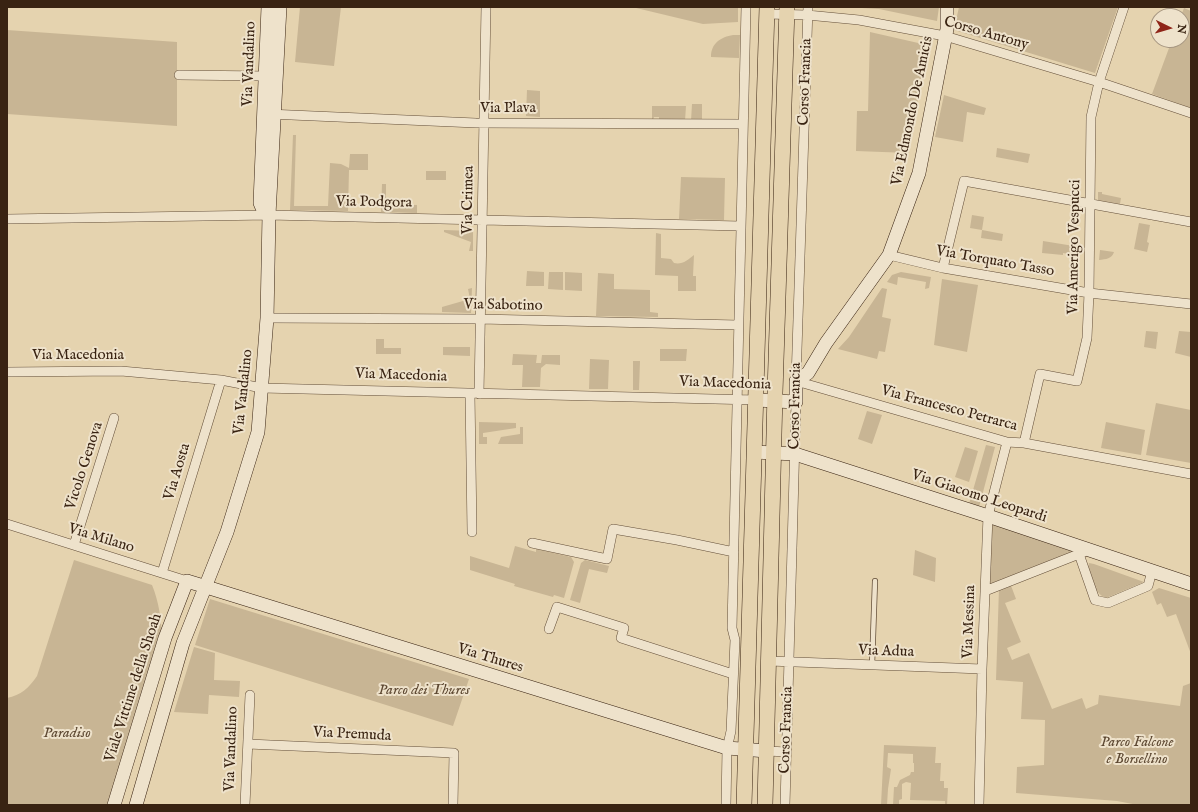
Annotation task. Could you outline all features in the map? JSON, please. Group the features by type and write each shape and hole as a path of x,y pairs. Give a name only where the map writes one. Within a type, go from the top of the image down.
{"main road":[{"path":"744,805 767,11"},
{"name":"Corso Francia","path":"765,805 787,11"}],"street":[{"name":"Via Vandalino","path":"268,7 266,76 269,114"},
{"name":"Via Vandalino","path":"205,588 227,532 258,432 267,318 269,215 263,210 260,203 280,7"},
{"name":"Via Crimea","path":"472,532 474,394 480,320 486,7"},
{"path":"726,805 727,748 731,730 735,640 732,628 735,451 746,7"},
{"name":"Via Edmondo De Amicis","path":"796,381 808,373 826,343 890,255 919,173 946,32 947,7"},
{"name":"Via Edmondo De Amicis","path":"946,32 956,7"},
{"name":"Via Amerigo Vespucci","path":"1024,443 1040,374 1077,381 1087,338 1091,117 1099,82 1124,7"},
{"name":"Corso Antony","path":"767,11 808,11 859,20 946,32 1191,113"},
{"name":"Corso Francia","path":"785,805 796,381 808,11"},
{"path":"179,75 266,76"},
{"name":"Via Plava","path":"269,114 484,123 743,124"},
{"path":"943,268 964,181 1191,222"},
{"name":"Via Podgora","path":"7,219 269,215 740,226"},
{"name":"Via Torquato Tasso","path":"890,255 943,268 1089,293 1191,304"},
{"name":"Via Sabotino","path":"267,318 738,325"},
{"name":"Via Macedonia","path":"7,372 121,371 221,380 262,388 736,399 796,402"},
{"name":"Via Aosta","path":"162,573 221,380"},
{"name":"Via Francesco Petrarca","path":"796,381 1007,442 1024,443 1191,474"},
{"name":"Vicolo Genova","path":"74,545 114,418"},
{"name":"Via Messina","path":"979,805 982,669 988,516 1007,442"},
{"path":"735,451 754,452"},
{"name":"Via Giacomo Leopardi","path":"754,452 795,454 988,516 1084,552 1152,571 1191,584"},
{"name":"Via Milano","path":"7,524 187,581"},
{"path":"532,543 607,559 613,529 734,552"},
{"path":"985,591 1084,552 1095,600 1108,603 1148,586 1152,571"},
{"name":"Via Thures","path":"187,581 205,588 727,748 787,752"},
{"name":"Viale Vittime della Shoah","path":"114,805 165,638 187,581"},
{"path":"136,805 183,643 205,588"},
{"path":"549,629 557,607 624,628 621,638 733,674"},
{"name":"Via Adua","path":"769,661 982,669"},
{"name":"Via Vandalino","path":"245,805 250,694"},
{"name":"Via Premuda","path":"248,744 454,753 453,805"}],"lane":[{"path":"872,666 875,581"}],"green space":[{"path":"300,7 341,7 334,66 295,62"},
{"path":"632,7 738,7 738,22 703,24"},
{"path":"845,7 939,7 937,21 879,9"},
{"path":"959,7 1118,7 1095,73 954,30"},
{"path":"1191,11 1191,108 1152,94 1169,48 1190,48"},
{"path":"7,30 177,42 177,126 7,114"},
{"path":"870,32 927,45 909,153 856,151 857,111 868,111"},
{"path":"740,35 739,58 711,57 711,52 715,44 724,37"},
{"path":"527,90 540,91 540,117 526,116"},
{"path":"944,95 986,108 984,115 967,112 963,142 935,137"},
{"path":"692,104 702,104 702,121 691,121"},
{"path":"652,106 686,106 685,121 659,120 659,117 654,117 652,120"},
{"path":"293,135 296,135 294,206 328,206 330,163 341,164 349,168 350,154 368,154 368,170 349,170 348,211 290,210"},
{"path":"997,148 1030,154 1028,163 996,157"},
{"path":"426,171 446,171 446,180 426,180"},
{"path":"681,177 725,178 724,220 679,219"},
{"path":"382,184 386,184 386,204 417,205 417,213 381,212"},
{"path":"1098,192 1121,198 1120,204 1098,200"},
{"path":"972,215 984,217 982,230 970,228"},
{"path":"1139,223 1150,225 1147,252 1134,249"},
{"path":"444,230 473,231 473,251 469,251 471,242 444,232"},
{"path":"982,230 1003,234 1002,241 981,238"},
{"path":"656,233 661,234 661,258 671,259 674,263 682,263 694,255 693,276 696,276 696,291 678,291 678,276 655,275"},
{"path":"1043,241 1080,247 1080,256 1063,253 1063,255 1042,253"},
{"path":"1100,250 1114,252 1110,257 1099,260"},
{"path":"527,271 544,272 544,286 526,286"},
{"path":"549,272 563,272 563,290 548,289"},
{"path":"565,272 582,273 582,291 565,290"},
{"path":"901,272 931,277 929,288 925,289 926,282 898,277 897,285 887,282 892,275"},
{"path":"598,273 614,274 614,289 650,290 650,312 658,313 658,317 596,316"},
{"path":"942,279 978,285 967,352 934,345"},
{"path":"472,288 471,313 442,312 442,307 470,299 468,289"},
{"path":"882,288 887,289 882,317 891,319 885,352 879,351 877,359 838,349 849,337"},
{"path":"1146,331 1158,332 1156,349 1144,347"},
{"path":"1179,331 1191,332 1191,357 1175,353"},
{"path":"376,339 384,339 384,348 401,348 401,354 376,354"},
{"path":"443,347 470,347 470,356 443,355"},
{"path":"660,349 687,349 686,361 660,361"},
{"path":"513,354 537,355 536,363 541,363 542,355 560,355 560,365 546,364 541,368 540,387 522,387 523,365 512,365"},
{"path":"590,359 609,360 608,389 589,389"},
{"path":"633,361 640,361 639,390 633,390"},
{"path":"1156,403 1191,410 1191,463 1146,455"},
{"path":"867,411 882,415 872,444 858,439"},
{"path":"479,422 516,423 516,428 483,433 483,437 487,437 487,444 479,444"},
{"path":"1106,422 1145,430 1141,455 1101,448"},
{"path":"520,427 523,427 523,444 498,444 501,437 520,434"},
{"path":"986,445 995,447 979,507 969,504"},
{"path":"965,447 978,451 969,482 955,477"},
{"path":"988,516 1090,550 985,586"},
{"path":"515,546 536,552 536,549 571,557 574,562 564,598 554,595 553,597 514,586 515,584 470,570 470,556 509,568"},
{"path":"915,550 936,558 935,582 913,575"},
{"name":"Paradiso","path":"74,560 152,585 159,610 162,637 108,805 7,805 7,698 24,690 37,676"},
{"path":"585,560 609,566 607,573 589,569 580,603 570,600 581,563"},
{"path":"1089,563 1144,582 1106,598 1099,593 1094,586 1088,568"},
{"name":"Parco Falcone e Borsellino","path":"1010,583 1016,599 1005,603 1021,642 1007,648 1012,660 1029,653 1052,709 1082,698 1086,709 1098,704 1099,695 1180,706 1183,686 1191,683 1191,805 1138,805 1117,801 1016,793 1017,767 1044,765 1045,720 1021,719 1023,682 996,680 999,588"},
{"path":"1159,588 1191,598 1191,654 1176,614 1167,617 1161,603 1157,605 1152,592"},
{"name":"Parco dei Thures","path":"210,599 469,679 453,726 195,645"},
{"path":"194,647 215,653 214,680 240,681 239,697 209,695 208,714 174,712"},
{"path":"884,745 936,747 935,763 941,763 940,781 944,781 944,788 948,788 947,805 945,805 945,801 910,800 911,783 906,782 902,784 902,799 899,800 899,805 893,805 894,787 897,787 900,780 910,775 911,772 914,772 914,763 913,754 888,753 887,767 891,769 887,805 881,805"}]}
